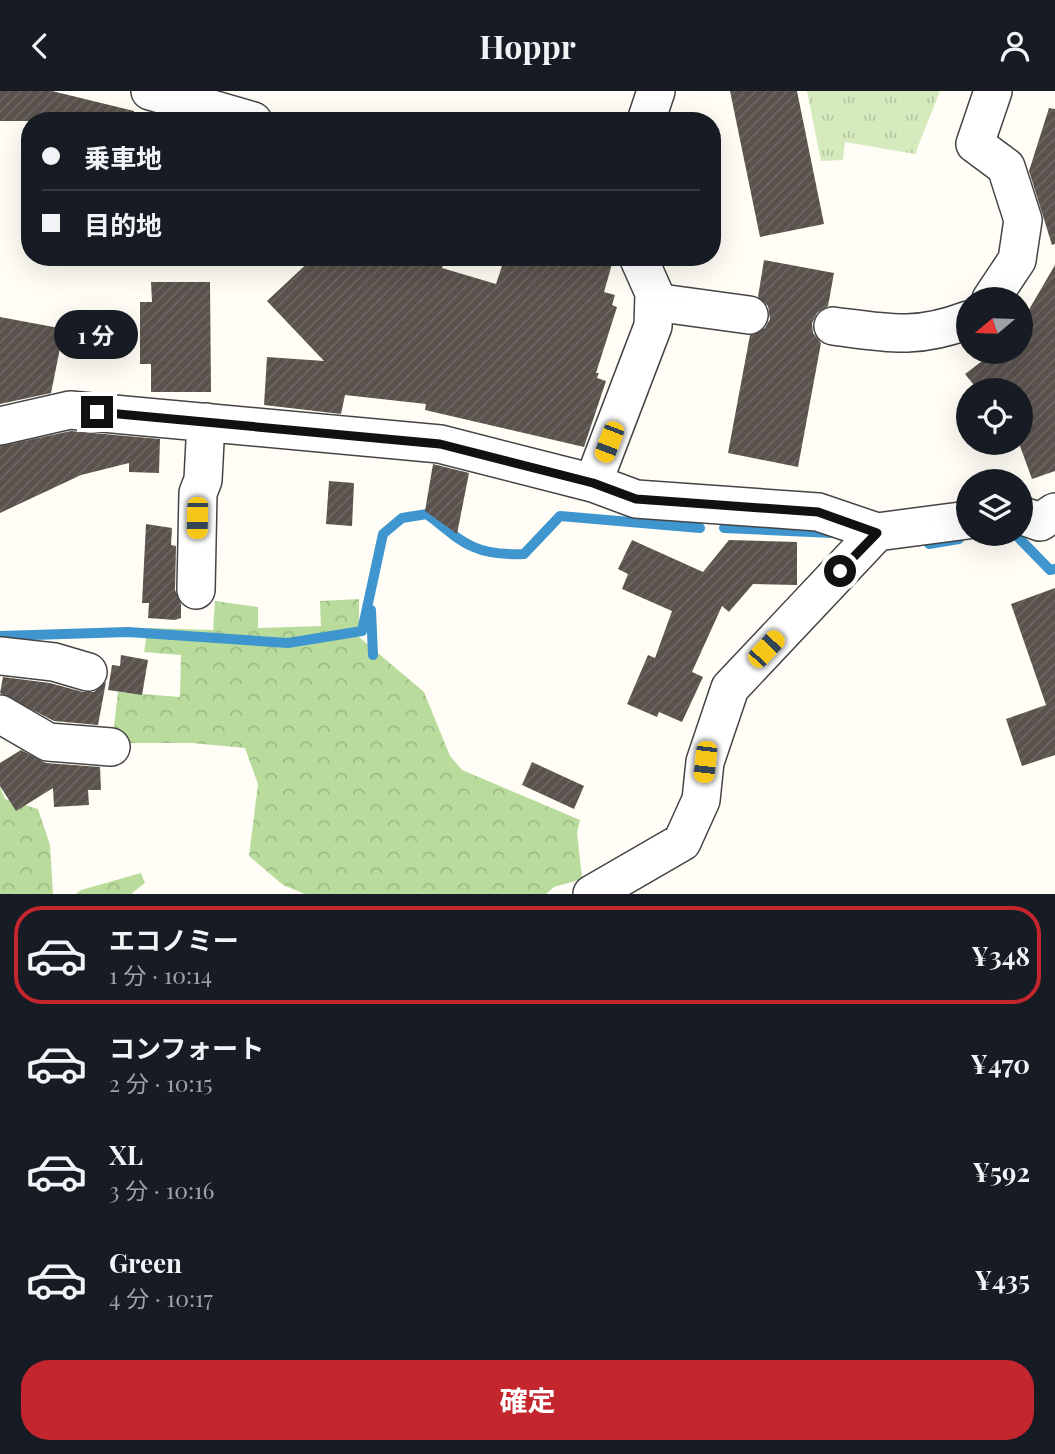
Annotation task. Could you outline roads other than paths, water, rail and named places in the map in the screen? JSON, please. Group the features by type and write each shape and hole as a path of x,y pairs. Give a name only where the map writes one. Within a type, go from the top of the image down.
{"street":[{"path":"150,91 222,112"},
{"path":"649,112 656,91"},
{"path":"993,91 975,144 1006,167 1023,221 1017,260 999,287"},
{"path":"593,483 653,326 654,293 642,266"},
{"path":"654,302 749,315"},
{"path":"833,326 908,335 937,331 956,324"},
{"path":"0,426 70,410 440,444 593,483 636,499 818,512 877,533 956,522"},
{"path":"196,590 198,493 203,480 205,422"},
{"path":"1033,520 1040,522 1055,512"},
{"path":"592,894 681,842 701,800 705,762 730,688 877,533"},
{"path":"0,656 54,662 88,672"},
{"path":"0,714 48,741 111,747"}],"waterway":[{"path":"0,636 128,632 288,643 362,631 383,534 402,518 427,514 471,546 508,554 524,554 560,516 700,528"},
{"path":"724,528 832,533"},
{"path":"929,544 956,540"},
{"path":"1027,546 1050,570 1055,569"},
{"path":"371,610 373,655"}]}
